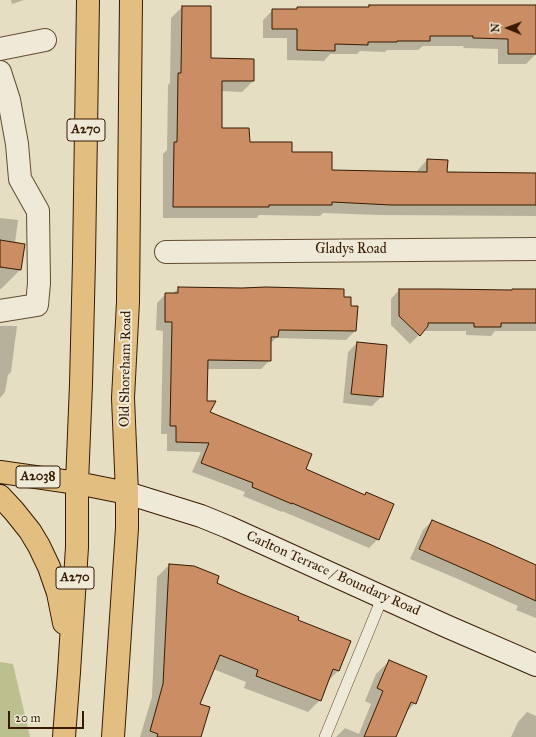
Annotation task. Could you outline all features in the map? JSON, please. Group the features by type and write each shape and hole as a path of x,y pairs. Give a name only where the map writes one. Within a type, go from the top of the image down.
{"main road":[{"name":"A270","path":"64,737 77,548 77,483 84,268 88,0"},
{"name":"Old Shoreham Road","path":"113,737 127,528 123,398 128,302 130,0"},
{"name":"A2038","path":"0,472 77,483 127,493"},
{"path":"0,496 30,531 49,566 58,593 63,615 69,672"}],"street":[{"path":"0,49 45,40"},
{"path":"0,72 9,100 17,144 20,179 38,211 39,283 37,304 0,311"},
{"name":"Gladys Road","path":"166,252 536,249"},
{"name":"Carlton Terrace / Boundary Road","path":"127,493 188,511 228,526 536,665"}],"lane":[{"path":"325,737 383,596"}],"green space":[{"path":"0,662 13,664 30,737 0,737"}],"building":[{"path":"369,5 536,5 536,54 508,54 508,39 473,38 473,36 430,36 430,41 368,42 368,45 335,44 335,51 297,50 297,29 272,29 272,9 297,9 297,7 369,7"},
{"path":"182,6 211,6 211,58 254,59 254,81 222,81 222,128 249,128 250,142 292,142 292,152 332,152 332,170 427,172 427,159 448,160 447,172 536,173 536,205 391,205 332,202 332,205 269,205 269,207 173,207 174,142 177,142 178,73 181,73"},
{"path":"0,240 25,244 21,270 0,267"},
{"path":"178,287 344,289 344,297 351,297 351,306 358,306 356,331 279,330 278,337 271,337 271,361 208,360 207,401 216,401 210,412 312,454 306,469 365,495 366,492 394,504 379,540 252,487 253,483 201,463 209,443 176,442 176,426 170,426 172,322 165,322 165,293 178,293"},
{"path":"399,289 536,289 536,323 501,323 501,327 474,327 474,323 428,323 428,326 420,336 399,316"},
{"path":"357,342 387,345 383,397 351,394"},
{"path":"432,520 536,565 536,601 419,549"},
{"path":"169,564 194,566 219,576 217,583 299,617 298,620 351,641 339,671 333,669 321,701 256,676 258,670 220,655 200,704 210,707 201,737 157,737 158,734 150,731 163,684"},
{"path":"389,660 427,676 416,704 411,702 396,737 364,737 383,691 377,688"}]}
